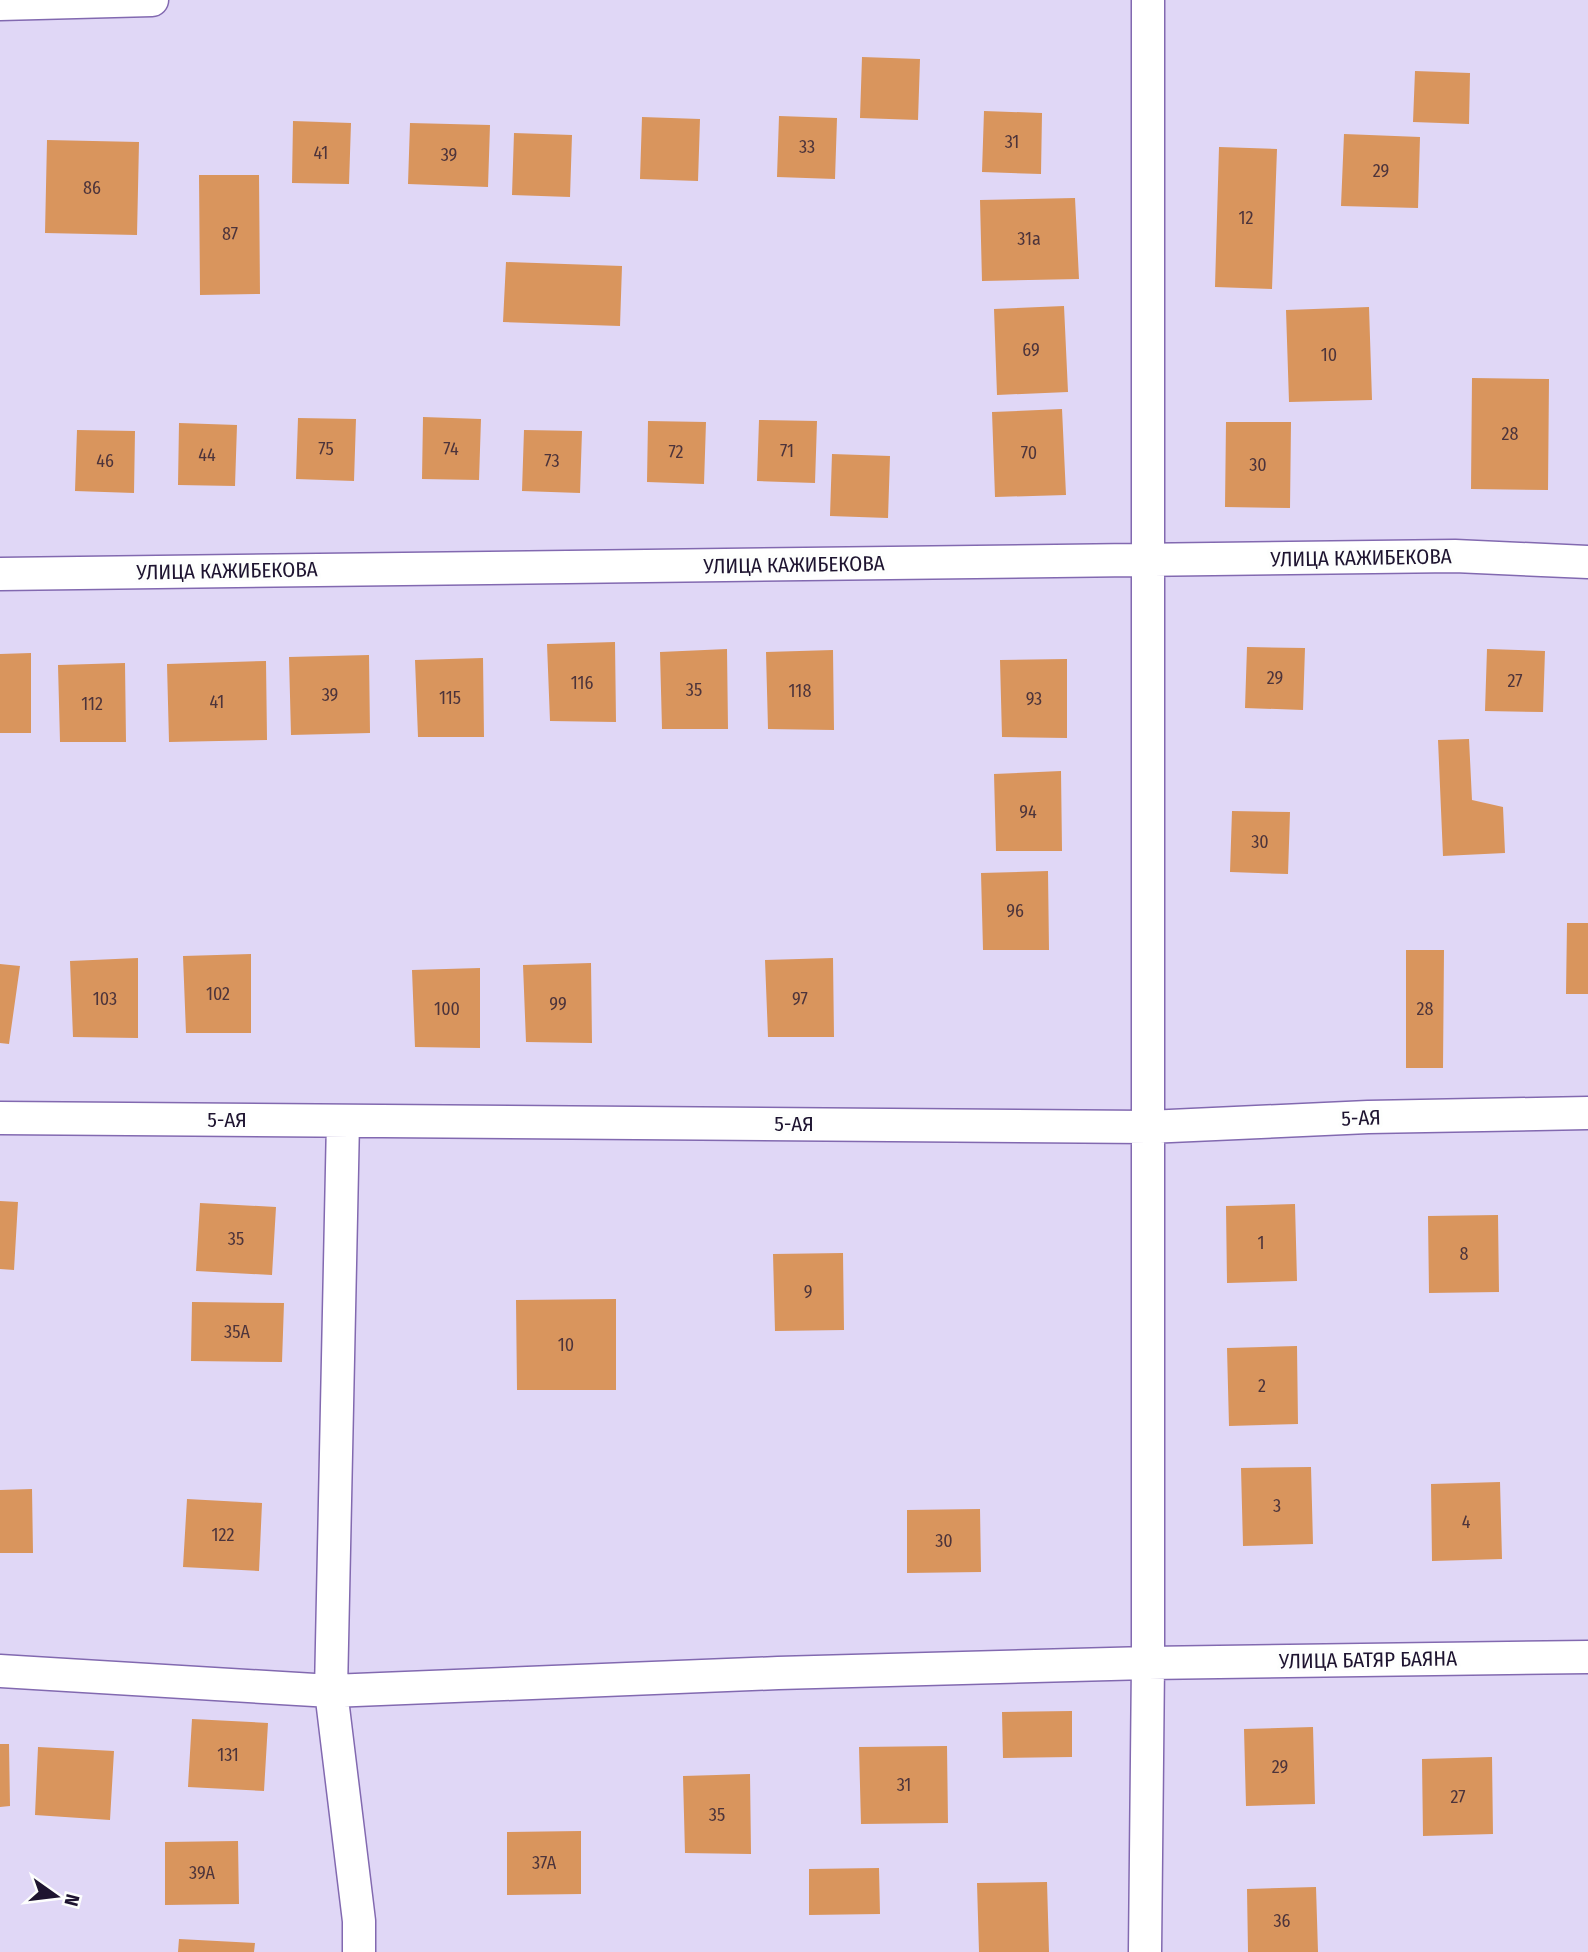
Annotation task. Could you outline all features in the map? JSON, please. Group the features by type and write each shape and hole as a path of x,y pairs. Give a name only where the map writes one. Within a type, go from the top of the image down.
{"street":[{"path":"0,4 152,0"},
{"path":"1145,1952 1148,1663 1148,0"},
{"name":"УЛИЦА КАЖИБЕКОВА","path":"0,574 1455,556 1588,562"},
{"name":"5-АЯ","path":"0,1118 1148,1127 1368,1117 1588,1113"},
{"path":"343,1121 331,1690 359,1921 359,1952"},
{"name":"УЛИЦА БАТЯР БАЯНА","path":"0,1671 331,1690 778,1673 1148,1663 1588,1657"}],"building":[{"path":"862,57 920,59 918,120 860,118"},
{"path":"1415,71 1470,73 1469,124 1413,122"},
{"path":"984,111 1042,113 1041,174 982,172"},
{"path":"779,116 837,118 835,179 777,177"},
{"path":"642,117 700,119 698,181 640,179"},
{"path":"293,121 351,123 349,184 292,183"},
{"path":"410,123 490,125 488,187 408,184"},
{"path":"514,133 572,135 570,197 512,195"},
{"path":"1344,134 1420,137 1418,208 1341,206"},
{"path":"47,140 139,142 137,235 45,233"},
{"path":"1219,147 1277,149 1272,289 1215,287"},
{"path":"199,175 259,175 260,294 200,295"},
{"path":"1075,198 1079,279 982,281 980,200"},
{"path":"506,262 622,266 620,326 503,322"},
{"path":"1064,306 1068,392 997,395 994,309"},
{"path":"1369,307 1372,400 1289,402 1286,310"},
{"path":"1472,378 1549,379 1548,490 1471,489"},
{"path":"1062,409 1066,495 995,497 992,412"},
{"path":"423,417 481,419 479,480 422,479"},
{"path":"298,418 356,419 354,481 296,479"},
{"path":"759,420 817,421 815,483 757,481"},
{"path":"648,421 706,422 704,484 647,482"},
{"path":"1226,422 1291,422 1290,508 1225,507"},
{"path":"179,423 237,425 235,486 178,485"},
{"path":"77,430 135,431 134,493 75,491"},
{"path":"524,430 582,431 580,493 522,491"},
{"path":"832,454 890,456 888,518 830,516"},
{"path":"615,642 616,722 550,721 547,644"},
{"path":"1247,647 1305,648 1303,710 1245,708"},
{"path":"727,649 728,729 662,729 660,652"},
{"path":"1487,649 1545,651 1543,712 1485,711"},
{"path":"833,650 834,730 768,729 766,652"},
{"path":"31,653 31,733 0,733 0,654"},
{"path":"369,655 370,733 291,735 289,657"},
{"path":"483,658 484,737 418,737 415,660"},
{"path":"1067,659 1067,738 1002,737 1000,660"},
{"path":"266,661 267,740 169,742 167,664"},
{"path":"125,663 126,742 60,742 58,665"},
{"path":"1469,739 1472,800 1503,807 1505,853 1443,856 1438,740"},
{"path":"1061,771 1062,851 996,851 994,774"},
{"path":"1232,811 1290,812 1288,874 1230,872"},
{"path":"1048,871 1049,950 983,950 981,873"},
{"path":"1567,923 1588,923 1588,994 1566,994"},
{"path":"1406,950 1444,950 1443,1068 1406,1068"},
{"path":"251,954 251,1033 186,1033 183,956"},
{"path":"138,958 138,1038 73,1037 70,961"},
{"path":"833,958 834,1037 768,1037 765,960"},
{"path":"591,963 592,1043 526,1042 523,965"},
{"path":"0,964 20,966 9,1044 0,1043"},
{"path":"480,968 480,1048 415,1047 412,970"},
{"path":"0,1201 18,1202 14,1270 0,1269"},
{"path":"200,1203 276,1207 272,1275 196,1271"},
{"path":"1295,1204 1297,1281 1227,1283 1226,1206"},
{"path":"1498,1215 1499,1292 1429,1293 1428,1216"},
{"path":"843,1253 844,1330 775,1331 773,1254"},
{"path":"616,1299 616,1390 517,1390 516,1300"},
{"path":"192,1302 284,1303 282,1362 191,1361"},
{"path":"1297,1346 1298,1424 1229,1426 1227,1348"},
{"path":"1311,1467 1313,1544 1243,1546 1241,1468"},
{"path":"1500,1482 1502,1559 1432,1561 1431,1484"},
{"path":"32,1489 33,1553 0,1553 0,1490"},
{"path":"187,1499 262,1503 259,1571 183,1567"},
{"path":"980,1509 981,1572 907,1573 907,1510"},
{"path":"1072,1711 1072,1757 1003,1758 1002,1712"},
{"path":"192,1719 268,1723 264,1791 188,1787"},
{"path":"1313,1727 1315,1804 1246,1806 1244,1729"},
{"path":"0,1744 9,1744 10,1806 0,1807"},
{"path":"947,1746 948,1823 861,1824 859,1747"},
{"path":"38,1747 114,1751 110,1820 35,1815"},
{"path":"1492,1757 1493,1834 1423,1836 1422,1759"},
{"path":"750,1774 751,1854 685,1853 683,1776"},
{"path":"581,1831 581,1894 507,1895 507,1832"},
{"path":"238,1841 239,1904 165,1905 165,1842"},
{"path":"879,1868 880,1914 809,1915 809,1869"},
{"path":"1047,1882 1049,1952 979,1952 977,1883"},
{"path":"1316,1887 1318,1952 1248,1952 1247,1889"},
{"path":"179,1939 255,1943 254,1952 178,1952"}]}
